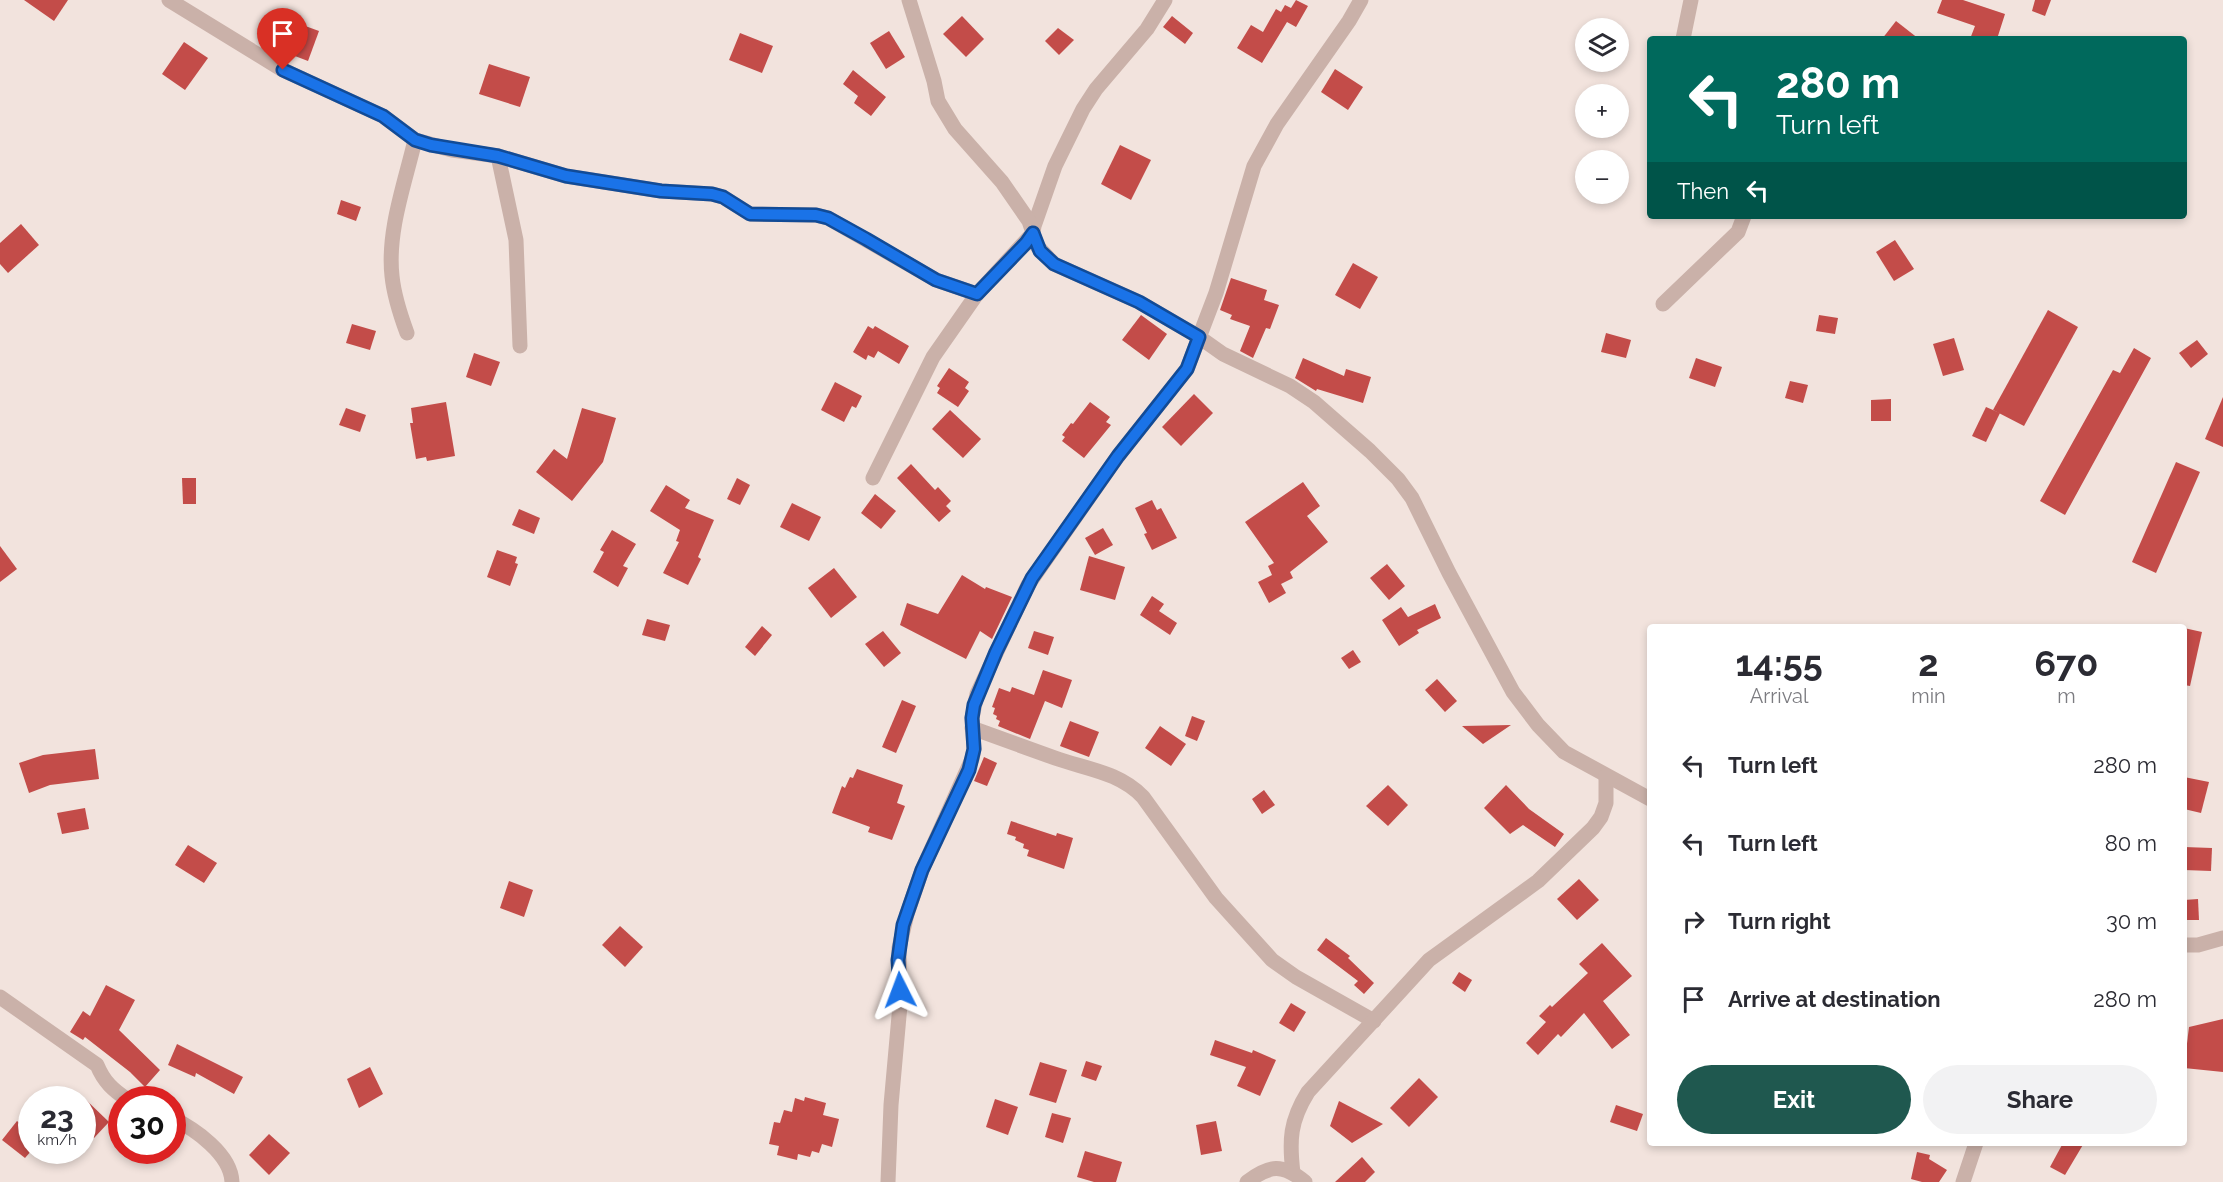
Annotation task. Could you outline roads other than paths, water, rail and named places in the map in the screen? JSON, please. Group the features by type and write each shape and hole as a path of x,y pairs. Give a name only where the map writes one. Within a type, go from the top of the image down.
{"street":[{"path":"169,0 283,70 383,116 415,140 452,150 498,156 566,176 661,191 712,194 723,197 750,214 816,215 828,218 936,280 977,294"},
{"path":"909,0 938,101 955,129 1009,192 1029,221 1040,251 1054,264 1139,302 1199,337 1223,354 1290,386 1314,402 1370,451 1398,479 1412,498 1449,573 1513,692 1538,725 1564,752 1647,797"},
{"path":"873,477 933,357 977,294 1033,233 1055,166 1083,109 1096,89 1147,29 1165,0"},
{"path":"888,1182 891,1105 900,1005 899,948 906,914 922,870 969,770 974,749 972,718 977,694 1028,585 1118,456 1187,369 1216,293 1258,157 1277,124 1349,21 1361,0"},
{"path":"1684,36 1691,0"},
{"path":"407,333 396,300 391,253 415,140"},
{"path":"498,156 516,240 520,346"},
{"path":"1664,304 1738,232 1743,219"},
{"path":"972,728 1107,774 1134,787 1216,898 1272,960 1296,977 1374,1021"},
{"path":"1299,1178 1290,1137 1299,1107 1308,1092 1429,960 1538,881 1593,828 1601,817 1606,803 1606,776"},
{"path":"2187,945 2198,945 2223,938"},
{"path":"0,997 97,1065 101,1076 109,1086"},
{"path":"186,1127 218,1153 232,1172 232,1182"},
{"path":"1963,1182 1975,1146"},
{"path":"1246,1182 1270,1168 1279,1167 1299,1178"}]}
